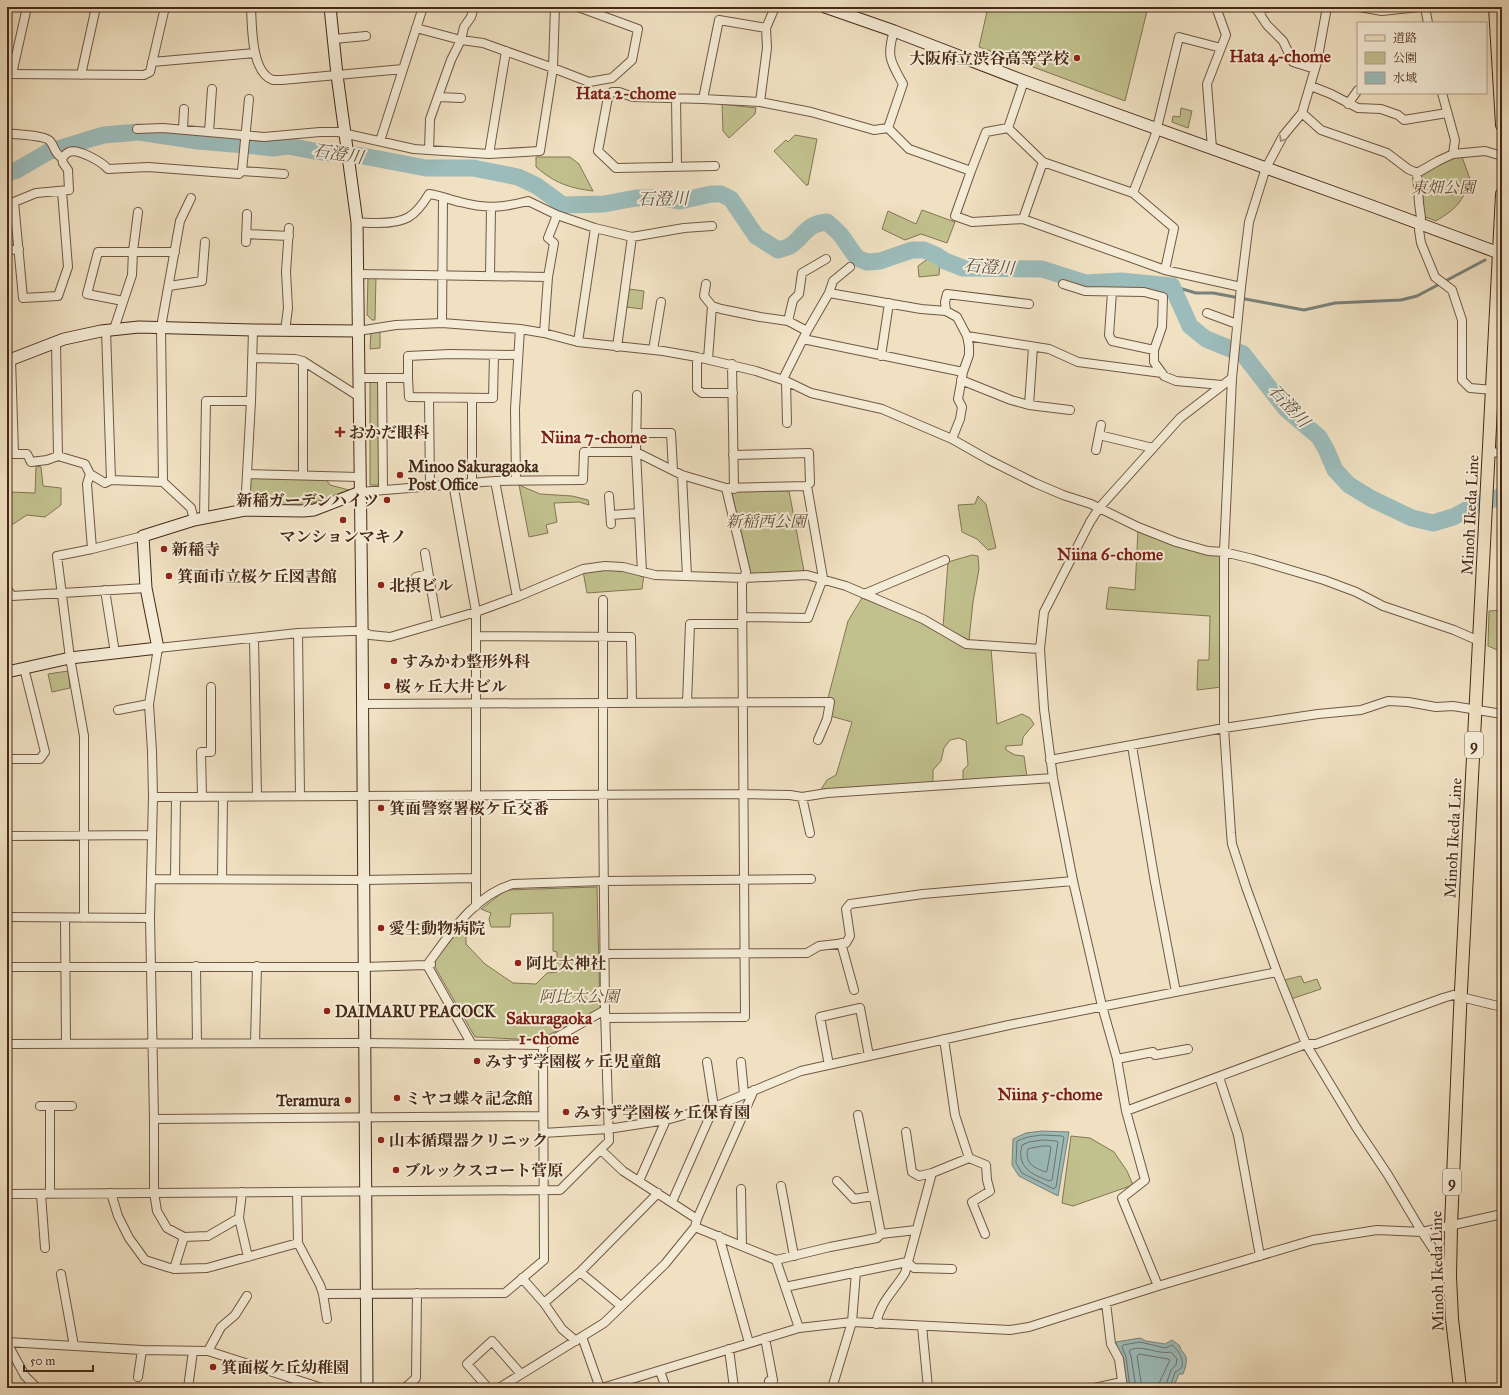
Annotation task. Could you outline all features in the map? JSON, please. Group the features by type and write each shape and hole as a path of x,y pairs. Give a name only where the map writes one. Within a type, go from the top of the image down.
{"main road":[{"path":"1496,7 1502,125"},
{"name":"Minoh Ikeda Line","path":"1460,1388 1452,1319 1450,1226 1460,997 1492,390 1498,377 1502,194"}],"street":[{"path":"27,7 10,74 144,75 150,72 165,7"},
{"path":"81,75 96,7"},
{"path":"251,7 255,53 260,69 267,77 273,80 402,68"},
{"path":"330,7 337,75 357,222 367,1388"},
{"path":"380,141 402,77 402,68 423,7"},
{"path":"429,150 430,119 451,60 461,40 464,27 474,7"},
{"path":"137,129 162,128 264,137 320,132 338,132 345,137 380,141 414,149 489,154 540,151 553,68 555,7"},
{"path":"416,28 461,40 483,43 589,82 612,78 632,60 638,29 578,7"},
{"path":"760,102 767,48 766,28 775,7"},
{"path":"826,7 894,31 1024,81 1501,254"},
{"path":"1212,148 1207,84 1226,35 1216,7"},
{"path":"1255,8 1270,7"},
{"path":"1327,7 1316,69 1302,113 1284,136 1266,168 1249,222 1240,290 1232,378 1224,552 1224,728 1232,844 1277,972 1306,1044 1356,1127 1388,1175 1450,1276"},
{"path":"1360,7 1382,12 1419,7"},
{"path":"1425,7 1428,22"},
{"path":"1255,8 1267,25 1283,41 1293,62 1316,69"},
{"path":"703,98 719,20 766,28"},
{"path":"888,128 903,84 890,60 890,45 894,31"},
{"path":"334,39 366,36"},
{"path":"1133,193 1157,128 1179,37 1221,48"},
{"path":"489,154 506,51"},
{"path":"152,62 255,53"},
{"path":"1008,128 1024,81"},
{"path":"1311,86 1331,94 1358,108 1381,109 1398,115 1404,120 1448,113"},
{"path":"208,132 212,89"},
{"path":"1348,104 1357,91"},
{"path":"715,166 616,168 598,151 608,97 612,92 620,92 633,97 703,98 760,102 811,112 874,130 888,128"},
{"path":"1442,94 1455,140 1453,154"},
{"path":"438,97 461,98"},
{"path":"676,98 677,166"},
{"path":"242,171 249,99"},
{"path":"183,130 184,109"},
{"path":"1302,113 1321,130 1387,153 1408,170 1417,173"},
{"path":"888,128 909,149 971,171"},
{"path":"1008,128 1043,162 1133,193 1174,228 1166,270"},
{"path":"1008,128 986,132 955,216 972,222 1023,219 1166,270 1240,290"},
{"path":"7,133 25,136 42,136 49,139 68,170 68,190 36,193 11,202 19,249 23,298 58,296 68,267 62,191"},
{"path":"59,156 76,150 104,164 108,169 148,167 239,174 242,171 284,174"},
{"path":"1417,173 1438,160 1453,154 1485,151 1502,156"},
{"path":"1023,219 1043,162"},
{"path":"1417,173 1419,203 1422,218 1419,230 1421,243 1435,277 1452,290 1462,320 1462,380 1470,388 1492,390"},
{"path":"357,222 395,223 409,218 421,207 429,194 491,207 505,207 528,201 557,215 595,228 632,237 684,228 712,226"},
{"path":"163,482 161,327 180,221 191,198"},
{"path":"442,323 443,198"},
{"path":"490,276 491,207"},
{"path":"111,480 110,330 123,301 132,275 133,251 138,212"},
{"path":"247,214 246,238 289,232 286,272 288,308 285,331"},
{"path":"544,333 548,277 554,243 548,238 557,215"},
{"path":"578,342 595,228"},
{"path":"617,347 632,237"},
{"path":"169,286 202,281 205,242"},
{"path":"7,250 19,249"},
{"path":"123,301 87,294 98,252 175,252"},
{"path":"788,321 793,300 799,294 802,274 826,259"},
{"path":"786,423 784,380 806,331 829,293 833,281 850,266"},
{"path":"358,274 442,274 548,277"},
{"path":"706,284 704,296 712,306 760,318 788,321 806,331"},
{"path":"1062,284 1085,291 1144,292 1164,297 1162,327 1154,350 1154,362 1164,376 1176,381 1222,385"},
{"path":"1112,292 1109,335 1112,341 1154,350"},
{"path":"829,293 921,309 946,311 957,317 967,336 969,355 962,376 958,399 962,406 960,419 952,439"},
{"path":"946,311 945,302 947,294 1029,304"},
{"path":"653,350 661,302"},
{"path":"881,356 889,303"},
{"path":"708,359 712,306"},
{"path":"1207,313 1237,324"},
{"path":"199,519 191,508 163,482 111,480 105,483 90,474 85,464 58,456 47,460 32,462 27,454 10,454 9,360 64,338 110,330 139,327 285,331 358,331 396,325 442,323 520,329 544,333 578,342 653,350 708,359 732,364 784,380 811,393 882,409 952,439 1035,483 1100,508 1138,527 1176,542 1208,551 1224,552 1253,559 1324,580 1356,592 1383,606 1454,630 1479,642"},
{"path":"516,480 515,409 520,329"},
{"path":"245,510 253,330"},
{"path":"967,336 1049,349 1078,362 1162,374"},
{"path":"803,340 881,356 962,376 1012,400 1029,405 1070,410"},
{"path":"56,342 58,456"},
{"path":"1029,405 1033,347"},
{"path":"494,355 493,398 409,398 408,356 450,354 518,355"},
{"path":"697,357 697,389 702,393 733,393"},
{"path":"252,358 296,359 303,361 358,396"},
{"path":"303,361 303,475"},
{"path":"7,1044 471,1043 543,1045 605,1014 745,1017 742,584 746,572 730,489 733,455 732,364"},
{"path":"358,378 408,378"},
{"path":"382,378 384,490"},
{"path":"1158,1286 1122,1198 1145,1180 1126,1111 1117,1059 1102,1006 1073,881 1050,760 1044,709 1040,649 1044,612 1087,526 1100,508 1180,418 1232,378"},
{"path":"636,395 636,452 642,572"},
{"path":"429,398 430,486"},
{"path":"472,398 472,482"},
{"path":"199,519 206,401 251,401"},
{"path":"1096,450 1101,425"},
{"path":"636,433 671,433 672,470"},
{"path":"1099,435 1153,448"},
{"path":"84,918 84,736 70,658 57,556 143,536 199,519 245,510 314,510 360,492 453,483 516,480 583,480 584,452 636,452 682,475 730,489 807,486"},
{"path":"1489,452 1502,453"},
{"path":"687,702 690,624 808,618 823,578 807,486 810,483 808,453 733,455"},
{"path":"90,474 87,484 92,549"},
{"path":"247,474 359,477"},
{"path":"682,475 687,576"},
{"path":"495,481 517,597"},
{"path":"453,483 476,612 476,906"},
{"path":"609,496 611,524"},
{"path":"610,514 639,512"},
{"path":"143,536 146,588 158,648 149,704 153,797 150,918 152,966 154,1192 157,1211 167,1228 184,1237 208,1236 239,1218"},
{"path":"425,553 437,623"},
{"path":"864,594 945,560"},
{"path":"7,672 70,658 298,633 361,631 370,635 390,637 476,612 517,597 584,569 605,566 623,567 655,575 744,578 807,575 823,578 846,586 923,619 966,644 1040,649"},
{"path":"416,577 428,574"},
{"path":"7,589 12,596 146,588"},
{"path":"105,590 115,653"},
{"path":"7,1194 560,1190 601,1150 609,1141 604,954 602,702 603,600"},
{"path":"298,633 300,796"},
{"path":"476,636 632,637 632,702"},
{"path":"254,638 257,796"},
{"path":"7,759 40,759 45,752 24,668"},
{"path":"202,797 201,752 211,752 211,687"},
{"path":"1050,760 1224,728 1318,714 1361,710 1388,701 1408,702 1436,708 1453,706 1502,714"},
{"path":"362,704 830,702 827,719 818,740"},
{"path":"118,710 149,704"},
{"path":"1132,746 1155,882 1176,992"},
{"path":"153,797 603,794 743,794 790,795 802,797 827,793 1053,778"},
{"path":"175,879 176,797"},
{"path":"222,879 223,797"},
{"path":"802,797 810,833"},
{"path":"7,836 152,835"},
{"path":"151,879 363,880 476,878"},
{"path":"430,964 456,924 499,888 513,884 604,881 811,879"},
{"path":"604,954 806,953 818,946 846,943 850,936 846,909 850,904 924,894 1073,881"},
{"path":"7,917 150,918"},
{"path":"65,918 66,1044"},
{"path":"841,943 854,990"},
{"path":"7,967 364,967 430,964"},
{"path":"430,964 471,1043"},
{"path":"196,966 197,1043"},
{"path":"255,1043 257,966"},
{"path":"543,1133 608,1129 666,1120 714,1107 801,1071 1102,1006 1277,972"},
{"path":"1126,1111 1306,1044 1316,1044 1443,998 1453,996 1460,997 1502,1007"},
{"path":"829,1065 820,1017 860,1008 869,1056"},
{"path":"944,1039 955,1115 969,1158"},
{"path":"323,1294 505,1293 544,1260 543,1045"},
{"path":"1117,1059 1153,1052 1155,1055 1188,1049"},
{"path":"672,1202 714,1107 707,1062"},
{"path":"740,1062 744,1094"},
{"path":"1219,1077 1238,1135 1260,1256"},
{"path":"499,1388 604,1323 665,1264 696,1223 754,1090"},
{"path":"40,1106 72,1106"},
{"path":"50,1106 50,1194"},
{"path":"858,1115 881,1234"},
{"path":"154,1119 543,1116"},
{"path":"639,1181 666,1120"},
{"path":"906,1132 912,1172 919,1176 932,1173 969,1158 986,1165 987,1180 990,1191 972,1202 985,1234"},
{"path":"601,1150 623,1171 672,1202 696,1223 719,1236 776,1260 877,1238 881,1234 916,1230"},
{"path":"876,1324 878,1313 883,1303 905,1274 932,1173"},
{"path":"837,1181 854,1199 873,1196"},
{"path":"781,1186 794,1256"},
{"path":"741,1189 742,1246"},
{"path":"242,1192 239,1218 248,1257"},
{"path":"297,1192 298,1243 323,1294 327,1318"},
{"path":"111,1193 118,1216 129,1238 144,1260 174,1269 207,1268 298,1243"},
{"path":"544,1303 580,1272 658,1193"},
{"path":"41,1194 45,1248"},
{"path":"522,1278 544,1303 562,1329 579,1339 601,1388 625,1385 660,1371 799,1328 852,1322 1010,1330 1029,1327 1158,1286 1313,1240 1377,1230 1422,1232 1502,1214"},
{"path":"719,1236 749,1343"},
{"path":"174,1269 184,1237"},
{"path":"776,1260 799,1328"},
{"path":"907,1262 914,1268 952,1268"},
{"path":"785,1287 907,1262"},
{"path":"580,1272 621,1306"},
{"path":"832,1388 852,1322 856,1272"},
{"path":"61,1274 74,1346"},
{"path":"406,1388 416,1378 417,1293"},
{"path":"208,1351 221,1327 234,1315 247,1296"},
{"path":"1094,1388 1123,1385 1119,1359 1111,1344 1106,1303"},
{"path":"922,1326 928,1388"},
{"path":"765,1338 773,1380 769,1381 768,1388"},
{"path":"488,1388 467,1364 492,1341 521,1374"},
{"path":"7,1343 142,1350 208,1351 322,1388"},
{"path":"7,1343 25,1376 37,1388"},
{"path":"729,1349 734,1388"},
{"path":"138,1377 142,1350"},
{"path":"188,1388 193,1351"},
{"path":"660,1371 666,1388"}],"green space":[{"name":"大阪府立渋谷高等学校","path":"988,7 1148,7 1125,101 979,47"},
{"path":"722,104 756,108 755,114 729,138 723,131"},
{"path":"1181,108 1192,111 1188,128 1172,122 1173,116 1180,117"},
{"path":"795,135 817,139 808,185 806,185 774,151 786,140 788,142"},
{"path":"536,157 570,157 579,164 593,191 569,186 556,181 536,167"},
{"name":"東畑公園","path":"1454,157 1462,157 1470,179 1464,194 1454,208 1436,221 1423,216 1421,175 1432,167"},
{"path":"922,210 955,222 947,243 921,234 905,240 882,229 888,211 916,224"},
{"path":"929,258 940,262 939,275 919,277 918,266"},
{"path":"368,276 376,276 375,320 372,320 367,315"},
{"path":"629,289 644,291 642,309 626,307"},
{"path":"380,330 380,348 370,349 371,331"},
{"path":"370,379 380,379 380,485 370,485"},
{"path":"36,466 41,467 43,486 61,488 61,505 45,517 27,515 7,528 7,478 9,478 10,492 35,493"},
{"path":"251,476 325,478 330,485 349,490 307,505 248,505"},
{"path":"519,485 540,494 572,496 588,500 589,505 579,502 554,503 557,522 546,525 548,533 529,537"},
{"name":"新稲西公園","path":"734,491 789,491 804,571 751,574 732,494"},
{"path":"978,496 986,504 996,548 988,550 977,539 962,532 958,505 975,504"},
{"path":"1138,530 1221,554 1222,687 1197,690 1198,660 1209,660 1210,616 1106,609 1109,587 1135,590"},
{"path":"972,555 978,556 979,569 973,602 969,640 943,627 948,562"},
{"path":"623,568 644,574 642,589 587,593 583,571"},
{"path":"862,598 921,621 966,647 991,648 997,724 1022,714 1030,718 1034,724 1023,737 1022,745 1006,746 1006,750 1015,755 1024,756 1027,777 963,783 963,770 968,765 966,741 959,738 950,740 944,748 941,761 933,770 933,782 820,791 827,780 836,775 852,722 830,716 834,699 828,698 848,621"},
{"path":"1502,610 1502,652 1488,646 1489,611"},
{"path":"68,671 70,688 52,692 48,674"},
{"name":"阿比太神社","path":"597,887 600,1010 538,1040 475,1037 435,967 435,959 466,922 466,944 485,964 513,983 536,984 547,973 557,972 557,952 553,951 553,913 511,914 510,927 491,927 489,919 491,913 481,909 506,890"},
{"path":"1301,976 1304,983 1317,979 1321,989 1291,999 1284,980"},
{"path":"1071,1136 1090,1138 1114,1152 1127,1171 1133,1185 1073,1206 1062,1203"}],"water":[{"path":"1042,1131 1069,1132 1058,1196 1019,1176 1012,1165 1013,1139 1026,1133"},
{"path":"1140,1338 1146,1341 1165,1344 1172,1340 1180,1346 1186,1357 1186,1364 1183,1374 1179,1374 1173,1388 1127,1388 1116,1342"}],"waterway":[{"name":"石澄川","path":"7,173 17,170 48,152 104,135 139,132 198,141 273,148 288,146 314,151 363,156 426,168 473,168 518,177 537,186 563,205 604,204 636,198 662,198 680,201 711,194 721,194 731,199 756,236 778,250 790,246 814,225 827,222 840,234 857,258 867,262 880,261 912,250 924,250 963,268 1042,269 1086,283 1121,281 1172,286 1190,326 1206,339 1243,354 1286,409 1319,437 1335,470 1349,485 1372,499 1412,518 1433,523 1453,517 1474,506 1502,496"},
{"path":"1172,286 1196,293 1213,293 1304,310 1335,303 1401,300 1417,296 1485,260"}],"place":[{"name":"大阪府立渋谷高等学校","path":"1077,58"},
{"name":"おかだ眼科","path":"340,432"},
{"name":"Minoo Sakuragaoka Post Office","path":"400,475"},
{"name":"新稲ガーデンハイツ","path":"387,500"},
{"name":"マンションマキノ","path":"343,520"},
{"name":"新稲寺","path":"164,549"},
{"name":"箕面市立桜ケ丘図書館","path":"169,576"},
{"name":"北摂ビル","path":"381,585"},
{"name":"すみかわ整形外科","path":"394,661"},
{"name":"桜ヶ丘大井ビル","path":"387,686"},
{"name":"箕面警察署桜ケ丘交番","path":"381,808"},
{"name":"愛生動物病院","path":"381,928"},
{"name":"阿比太神社","path":"518,963"},
{"name":"DAIMARU PEACOCK","path":"327,1011"},
{"name":"みすず学園桜ヶ丘児童館","path":"477,1061"},
{"name":"ミヤコ蝶々記念館","path":"397,1098"},
{"name":"Teramura","path":"348,1100"},
{"name":"みすず学園桜ヶ丘保育園","path":"566,1112"},
{"name":"山本循環器クリニック","path":"381,1140"},
{"name":"ブルックスコート菅原","path":"396,1170"},
{"name":"箕面桜ケ丘幼稚園","path":"213,1367"}],"district":[{"name":"Hata 4-chome","path":"1280,56"},
{"name":"Hata 2-chome","path":"626,93"},
{"name":"Niina 7-chome","path":"594,437"},
{"name":"Niina 6-chome","path":"1110,554"},
{"name":"Sakuragaoka 1-chome","path":"549,1028"},
{"name":"Niina 5-chome","path":"1050,1094"}],"park label":[{"name":"阿比太公園","path":"579,996"}]}
